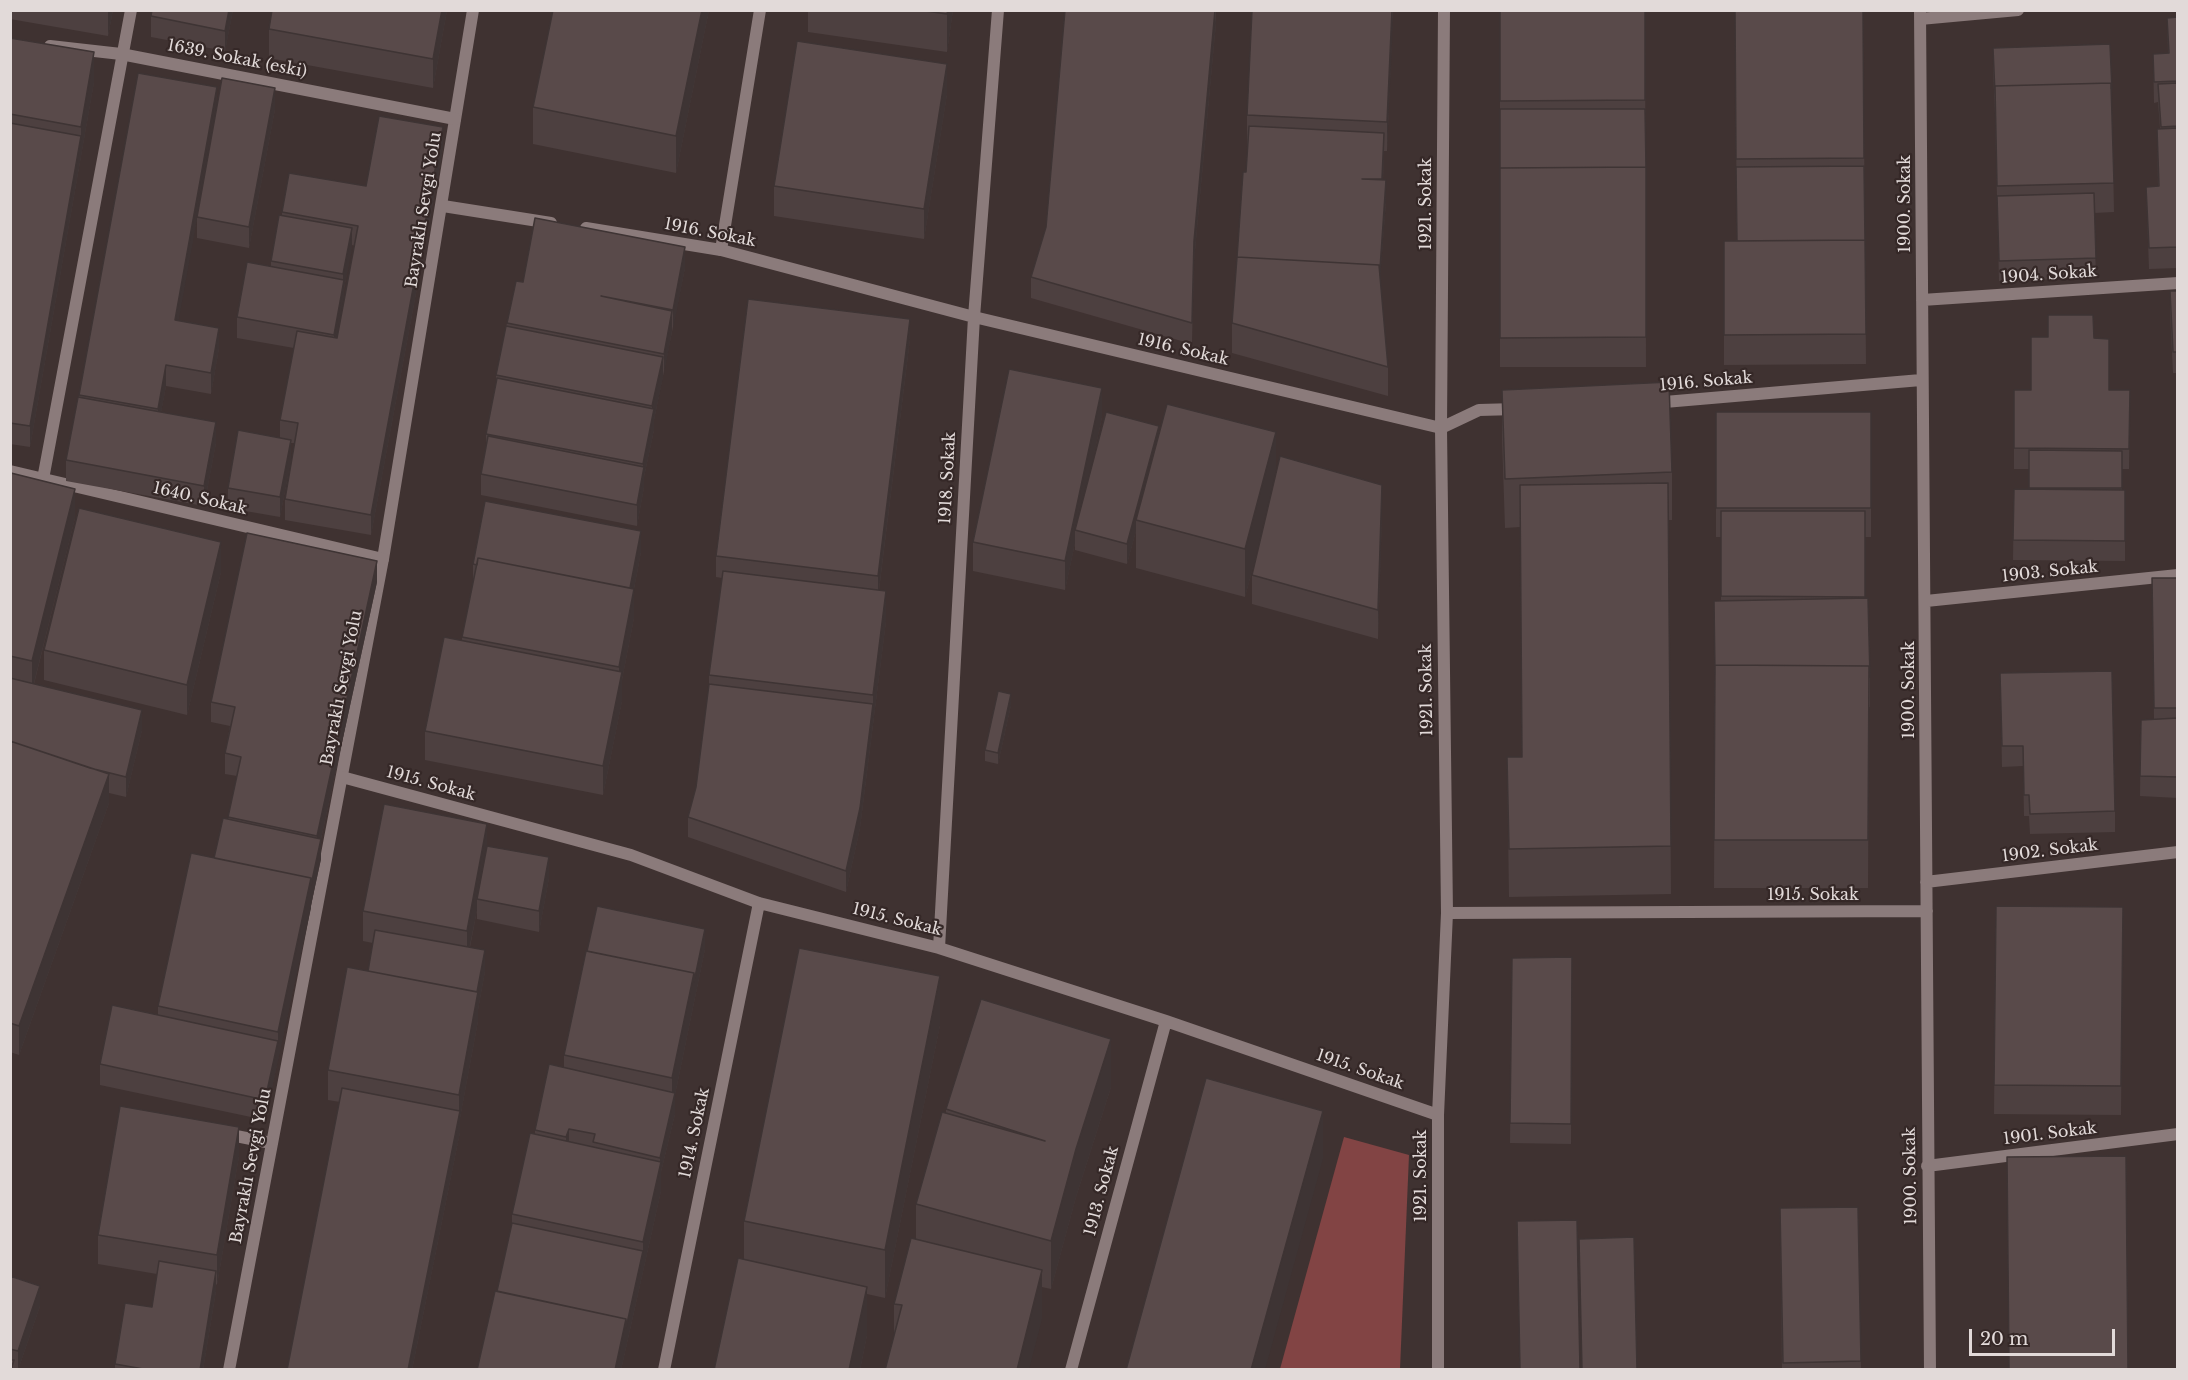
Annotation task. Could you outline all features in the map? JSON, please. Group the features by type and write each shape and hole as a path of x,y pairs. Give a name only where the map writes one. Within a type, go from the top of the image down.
{"street":[{"path":"43,479 130,10"},
{"name":"Bayraklı Sevgi Yolu","path":"229,1370 382,559 473,10"},
{"path":"721,250 760,10"},
{"name":"1918. Sokak","path":"939,948 974,317 998,10"},
{"name":"1921. Sokak","path":"1438,1370 1438,1115 1447,913 1441,428 1444,10"},
{"path":"1920,15 2018,10"},
{"name":"1900. Sokak","path":"1920,15 1921,380 1926,601 1926,1166 1930,1370"},
{"name":"1639. Sokak (eski)","path":"33,44 121,54 455,118"},
{"name":"1916. Sokak","path":"442,206 721,250 974,317 1441,428"},
{"name":"1904. Sokak","path":"1922,300 2178,283"},
{"name":"1916. Sokak","path":"1644,404 1921,380"},
{"path":"1441,428 1479,410 1526,409"},
{"name":"1640. Sokak","path":"10,471 382,559"},
{"name":"1903. Sokak","path":"1926,601 2178,575"},
{"name":"1915. Sokak","path":"342,777 631,855 759,903 939,948 1166,1020 1438,1115"},
{"name":"1902. Sokak","path":"1926,882 2178,852"},
{"name":"1914. Sokak","path":"664,1370 759,903"},
{"name":"1915. Sokak","path":"1447,913 1927,910"},
{"name":"1913. Sokak","path":"1071,1370 1166,1020"},
{"path":"213,1131 272,1143"},
{"name":"1901. Sokak","path":"1926,1166 2178,1134"}],"shaded area":[{"path":"1344,1137 1409,1155 1400,1369 1280,1369"}],"building":[{"path":"152,10 229,10 225,31 151,16"},
{"path":"272,10 442,10 433,59 269,29"},
{"path":"553,10 702,10 676,136 533,107"},
{"path":"919,10 948,10 947,14"},
{"path":"1065,10 1215,10 1194,241 1192,323 1031,277 1046,227"},
{"path":"1252,10 1392,10 1387,122 1247,115"},
{"path":"1500,10 1645,10 1645,100 1500,101"},
{"path":"1735,10 1863,10 1864,158 1736,159"},
{"path":"2178,17 2178,81 2154,82 2153,54 2169,53 2167,18"},
{"path":"10,38 94,52 81,127 10,114"},
{"path":"797,41 947,64 924,209 774,186"},
{"path":"2110,44 2112,89 2111,83 1995,86 1995,94 1993,48"},
{"path":"138,73 217,87 175,320 219,328 211,373 166,365 158,409 79,395"},
{"path":"222,78 275,88 249,227 197,217"},
{"path":"2111,83 2114,183 1997,186 1995,86"},
{"path":"2178,83 2178,126 2161,127 2158,84"},
{"path":"1500,109 1645,109 1646,167 1500,168"},
{"path":"379,116 443,127 371,515 285,499 298,423 280,420 297,331 337,338 358,226 282,212 289,173 366,186"},
{"path":"10,123 81,136 30,426 10,423"},
{"path":"1249,126 1384,133 1382,179 1362,179 1386,180 1380,269 1379,265 1237,257"},
{"path":"2178,128 2178,247 2149,248 2146,187 2159,186 2157,129"},
{"path":"1864,166 1865,240 1737,241 1736,167"},
{"path":"1646,167 1646,337 1500,338 1500,168"},
{"path":"2094,193 2096,258 1999,261 1997,196"},
{"path":"279,215 352,228 343,274 271,261"},
{"path":"535,218 685,247 673,310 601,296 672,311 664,354 507,323 516,281 523,282"},
{"path":"1865,240 1866,334 1724,335 1724,241"},
{"path":"1237,257 1379,265 1388,367 1232,323"},
{"path":"247,262 344,280 334,335 237,317"},
{"path":"2170,291 2178,291 2178,352 2173,352"},
{"path":"748,299 910,319 878,576 716,556"},
{"path":"2048,315 2093,315 2094,338 2109,339 2109,390 2130,390 2129,449 2014,448 2014,390 2031,390 2031,337 2048,337"},
{"path":"506,326 663,357 652,406 496,375"},
{"path":"1009,369 1102,388 1065,561 973,542"},
{"path":"497,378 654,409 643,464 486,434"},
{"path":"1669,382 1672,472 1505,479 1502,390"},
{"path":"78,397 216,422 204,486 66,460"},
{"path":"1167,404 1276,432 1245,549 1136,520"},
{"path":"1106,412 1159,426 1127,544 1075,530"},
{"path":"1716,412 1871,412 1871,508 1716,508"},
{"path":"238,430 291,440 280,497 228,488"},
{"path":"488,436 644,467 637,505 481,474"},
{"path":"2029,450 2122,451 2122,488 2029,488"},
{"path":"1280,456 1382,485 1378,610 1252,575"},
{"path":"11,473 75,489 32,661 10,656"},
{"path":"1668,483 1671,846 1509,849 1507,757 1522,757 1520,485"},
{"path":"2014,489 2125,490 2125,541 2013,540"},
{"path":"485,501 641,531 630,588 478,558 477,565 473,564"},
{"path":"79,508 221,542 187,685 44,650"},
{"path":"1721,511 1865,511 1865,597 1721,596"},
{"path":"247,533 377,561 317,836 228,817 241,757 225,753 235,707 211,702"},
{"path":"478,558 634,589 619,667 462,637"},
{"path":"723,571 886,591 873,695 709,675"},
{"path":"2152,578 2178,578 2178,708 2154,708"},
{"path":"1868,598 1870,677 1869,666 1715,665 1715,675 1714,601"},
{"path":"444,637 622,672 603,766 425,731"},
{"path":"1715,665 1869,666 1868,840 1714,840"},
{"path":"2112,671 2115,811 2030,814 2029,795 2024,795 2023,746 2002,746 2000,673"},
{"path":"10,678 142,710 126,777 90,768 10,741"},
{"path":"709,684 873,704 860,808 846,871 688,817 696,787"},
{"path":"998,691 1011,694 998,753 985,750"},
{"path":"2178,718 2178,777 2140,776 2141,720"},
{"path":"10,741 109,774 19,1026 10,1023"},
{"path":"384,804 487,824 467,931 363,911"},
{"path":"223,818 321,839 311,885 311,878 214,858"},
{"path":"487,846 549,857 539,911 477,899"},
{"path":"191,853 311,878 278,1032 158,1006"},
{"path":"597,906 705,929 694,982 694,973 587,951"},
{"path":"1996,906 2123,907 2121,1086 1994,1085"},
{"path":"375,930 485,950 477,992 368,971"},
{"path":"799,948 940,976 885,1250 744,1221"},
{"path":"586,951 694,973 672,1078 564,1055"},
{"path":"1572,957 1571,1124 1510,1123 1512,958"},
{"path":"347,967 478,992 459,1095 328,1070"},
{"path":"981,999 1111,1039 1076,1149 1051,1241 916,1204 942,1112 1045,1141 946,1109"},
{"path":"112,1005 278,1041 265,1100 100,1064"},
{"path":"549,1064 675,1093 660,1158 593,1142 595,1134 569,1129 566,1137 535,1130"},
{"path":"1206,1078 1323,1111 1251,1370 1126,1370"},
{"path":"342,1088 460,1111 408,1370 287,1370"},
{"path":"120,1106 239,1127 217,1255 98,1235"},
{"path":"530,1133 661,1162 643,1242 512,1214"},
{"path":"2126,1156 2128,1370 2009,1370 2007,1157"},
{"path":"1858,1207 1861,1361 1783,1363 1780,1208"},
{"path":"1577,1220 1580,1370 1520,1370 1517,1221"},
{"path":"512,1223 643,1251 626,1328 626,1319 497,1291"},
{"path":"1634,1237 1637,1370 1582,1370 1579,1239"},
{"path":"911,1238 1042,1270 1017,1370 885,1370 902,1305 894,1304"},
{"path":"738,1258 867,1287 849,1370 714,1370"},
{"path":"159,1261 216,1271 200,1370 149,1370 115,1364 125,1303 152,1307"},
{"path":"10,1276 40,1286 18,1351 10,1349"},
{"path":"495,1291 626,1319 615,1370 477,1370"},
{"path":"10,1360 14,1360 11,1370 10,1370"}]}
